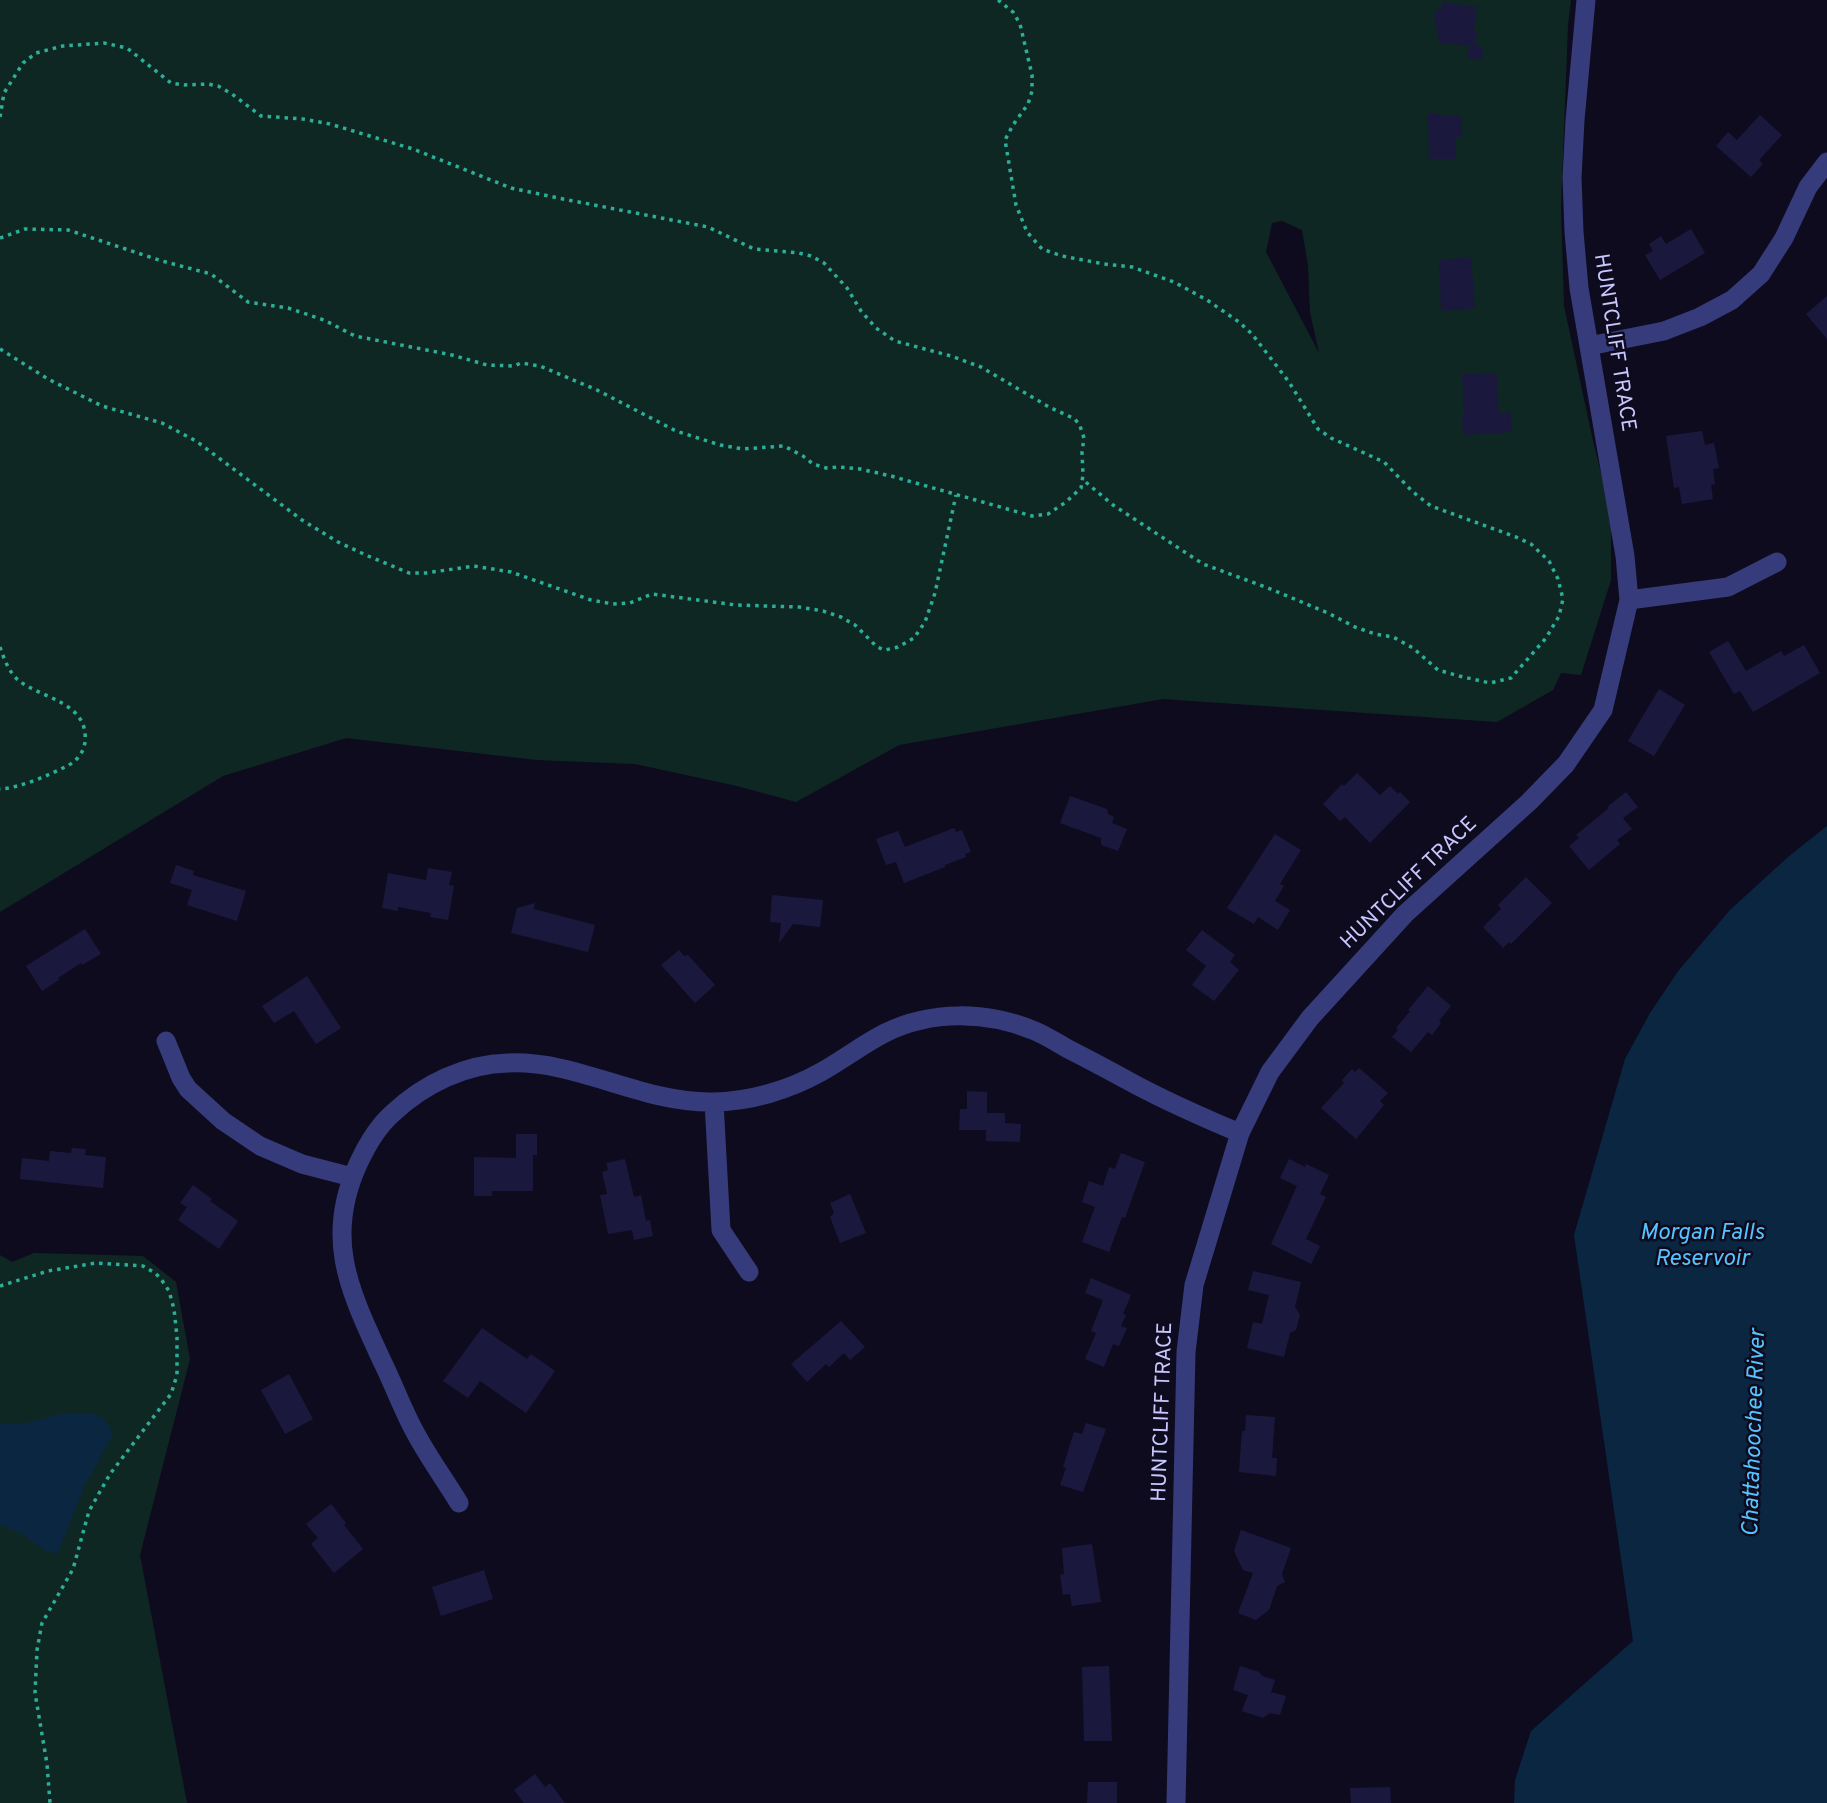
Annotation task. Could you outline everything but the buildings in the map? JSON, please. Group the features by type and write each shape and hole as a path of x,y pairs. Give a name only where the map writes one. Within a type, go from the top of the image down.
{"street":[{"name":"HUNTCLIFF TRACE","path":"1176,1803 1186,1352 1195,1285 1240,1133 1270,1072 1310,1018 1405,914 1529,802 1566,764 1602,710 1629,600 1625,556 1579,288 1574,232 1572,178 1575,120 1586,0"},
{"path":"1589,346 1664,331 1700,317 1732,300 1761,274 1784,239 1808,187 1827,162"},
{"path":"1629,600 1728,587 1777,562"},
{"path":"459,1503 416,1434 353,1298 341,1239 343,1210 352,1177 366,1147 387,1118 408,1099 434,1082 479,1066 529,1063 563,1068 685,1101 714,1102 757,1097 793,1086 883,1034 908,1023 967,1015 1003,1021 1035,1031 1170,1103 1240,1133"},
{"path":"166,1041 188,1089 223,1121 260,1146 302,1164 352,1177"},
{"path":"714,1102 721,1230 749,1272"}],"path":[{"path":"998,0 1013,12 1020,24 1032,75 1032,91 1028,104 1013,125 1006,141 1016,205 1027,232 1042,249 1062,256 1132,267 1174,282 1229,314 1252,334 1268,354 1318,429 1384,463 1431,506 1516,537 1540,552 1549,561 1558,579 1563,599 1559,616 1546,638 1511,678 1490,682 1438,670 1413,648 1393,636 1375,634 1268,588 1203,564 1114,505 1082,480"},
{"path":"0,117 4,93 23,63 36,53 62,46 104,43 127,48 170,83 218,86 261,117 303,119 330,124 413,149 511,188 708,227 754,249 811,256 824,263 847,288 861,311 895,341 981,367 1075,419 1084,438 1081,488 1048,514 1032,516 931,486 860,469 826,468 813,464 784,446 743,449 720,445 676,431 597,390 540,366 521,363 514,366 487,365 452,355 355,336 324,320 288,307 248,302 211,274 68,230 25,229 0,237"},
{"path":"0,349 48,379 102,406 162,423 196,440 302,520 338,542 409,573 474,566 511,572 591,600 613,604 630,603 652,594 711,602 799,607 841,617 855,625 877,647 886,650 914,638 925,622 936,593 956,494"},
{"path":"0,647 10,670 18,680 74,711 83,722 86,739 85,747 72,764 34,780 0,789"},
{"path":"0,1286 48,1271 96,1263 143,1266 162,1279 169,1291 177,1337 177,1375 171,1394 104,1483 89,1511 73,1569 42,1623 37,1650 35,1693 47,1764 50,1803"}],"green space":[{"path":"0,0 1571,0 1561,207 1564,306 1611,513 1611,580 1581,675 1561,673 1553,690 1497,722 1163,699 899,745 796,802 635,764 537,760 346,738 223,776 0,912","holes":["1282,221 1302,230 1308,265 1310,312 1319,353 1266,252 1272,223"]},
{"path":"34,1253 143,1256 176,1282 190,1359 140,1555 187,1803 0,1803 0,1255 12,1262"}],"water":[{"name":"Morgan Falls Reservoir","path":"1827,826 1827,1803 1514,1803 1515,1780 1531,1731 1633,1641 1574,1235 1625,1059 1650,1013 1679,970 1730,910"},
{"path":"88,1413 105,1420 113,1435 84,1487 58,1553 54,1554 22,1534 0,1525 0,1424 23,1424 61,1414"}],"water label":[{"name":"Chattahoochee River","path":"1756,1433"}]}
